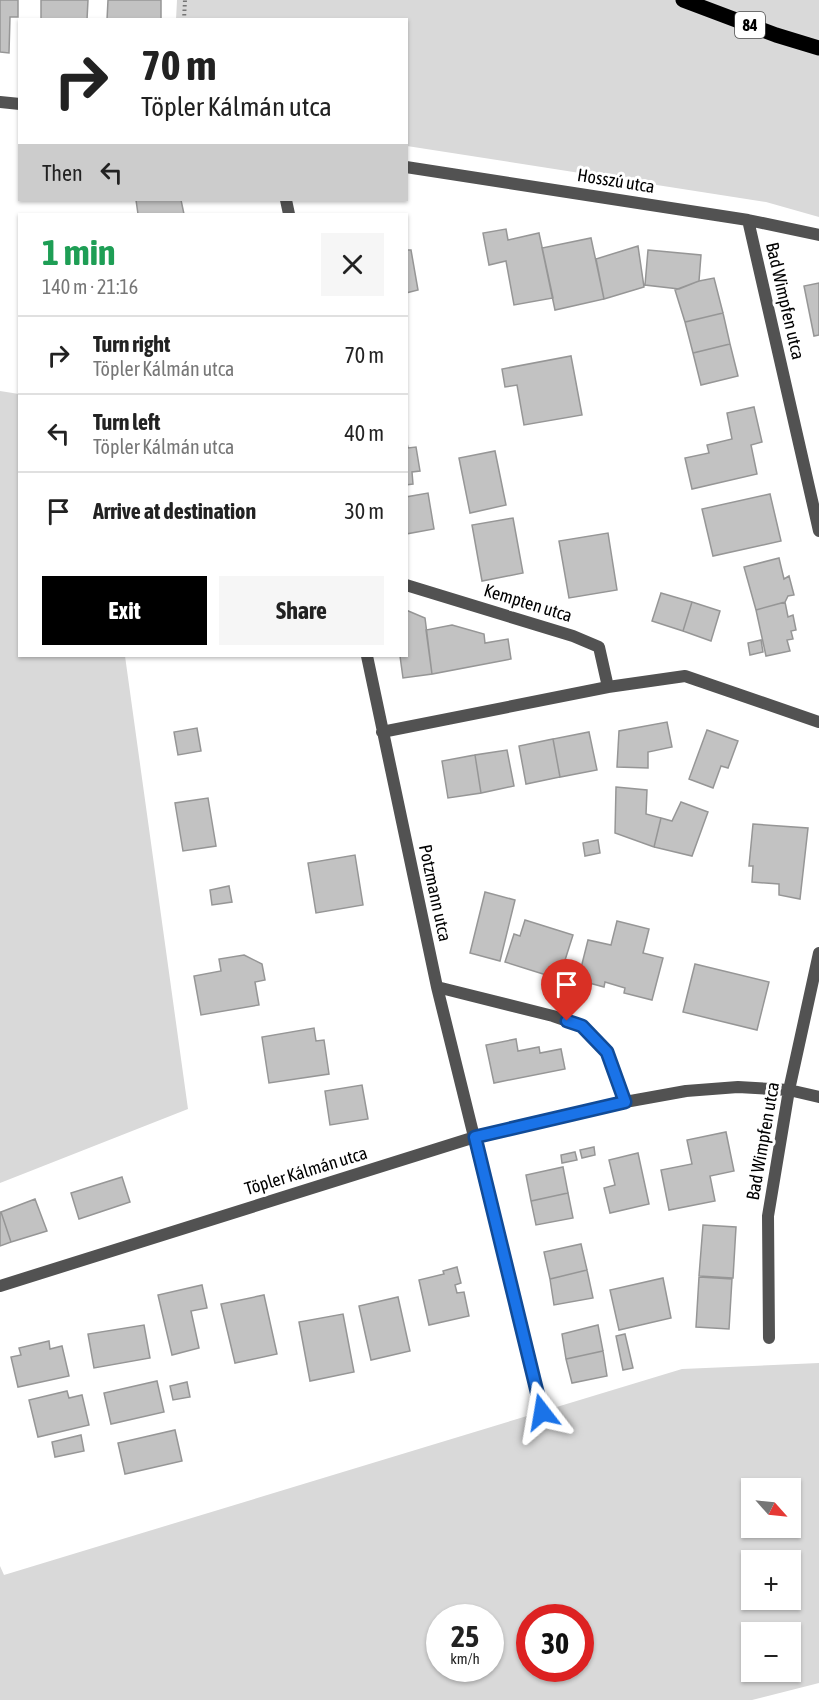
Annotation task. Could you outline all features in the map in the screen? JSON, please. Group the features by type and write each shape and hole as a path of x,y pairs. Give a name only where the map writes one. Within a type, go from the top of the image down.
{"main road":[{"name":"84","path":"682,0 776,35 819,48"}],"street":[{"path":"0,102 18,104"},
{"name":"Hosszú utca","path":"408,167 748,220 819,235"},
{"name":"Bad Wimpfen utca","path":"748,220 819,531"},
{"name":"Kempten utca","path":"408,586 573,636 599,647 608,687"},
{"name":"Potzmann utca","path":"367,657 437,987 542,1412"},
{"path":"382,732 608,687 684,676 819,722"},
{"name":"Bad Wimpfen utca","path":"769,1338 768,1216 789,1090 819,953"},
{"path":"437,987 553,1016 582,1026 607,1052 625,1102"},
{"name":"Töpler Kálmán utca","path":"0,1286 475,1137 625,1102 686,1091 738,1087 789,1090 819,1097"}],"path":[{"path":"184,18 185,0"}],"shaded area":[{"path":"177,0 819,0 819,217 766,202 408,146 408,18 176,18"},
{"path":"0,391 18,394 18,657 125,657 188,1109 0,1183"},
{"path":"819,1363 819,1683 752,1700 0,1700 0,1566 4,1575 682,1369"}],"building":[{"path":"0,0 18,0 18,17 10,17 9,53 0,52"},
{"path":"41,0 88,0 87,18 41,18"},
{"path":"108,0 161,0 161,18 107,18"},
{"path":"136,201 181,201 184,213 138,213"},
{"path":"506,229 508,240 539,233 553,298 514,305 506,261 489,265 483,233"},
{"path":"591,238 604,299 555,310 542,248"},
{"path":"638,246 644,287 604,299 596,259"},
{"path":"408,250 411,250 418,290 408,292"},
{"path":"648,250 701,255 699,281 679,289 645,285"},
{"path":"714,278 723,313 685,322 675,290"},
{"path":"819,283 819,335 814,336 804,286"},
{"path":"723,313 730,344 693,353 685,322"},
{"path":"730,344 738,376 701,385 693,353"},
{"path":"571,356 582,415 524,425 517,385 505,387 502,369"},
{"path":"754,407 762,442 751,445 757,474 692,489 685,458 709,453 707,445 732,439 727,413"},
{"path":"416,447 420,471 412,472 413,484 408,485 408,448"},
{"path":"495,451 506,505 470,513 459,458"},
{"path":"428,493 434,529 408,534 408,497"},
{"path":"770,494 781,541 713,556 702,509"},
{"path":"513,518 523,573 482,581 472,525"},
{"path":"608,533 617,590 569,598 559,541"},
{"path":"779,558 784,579 789,576 794,595 788,596 785,602 756,610 744,567"},
{"path":"661,593 692,602 683,631 652,621"},
{"path":"692,602 720,611 711,641 683,631"},
{"path":"785,602 788,617 793,615 796,630 791,631 793,639 787,640 790,651 766,656 756,610"},
{"path":"408,611 425,618 432,674 403,678 400,657 408,657"},
{"path":"452,625 484,634 485,643 508,639 511,659 432,674 426,630"},
{"path":"761,640 763,652 750,655 748,643"},
{"path":"667,722 672,747 648,752 648,768 617,767 619,731"},
{"path":"197,728 201,751 178,755 174,732"},
{"path":"707,730 738,741 728,768 721,766 713,788 689,779"},
{"path":"589,732 597,770 560,777 553,739"},
{"path":"553,739 560,777 526,784 519,746"},
{"path":"507,750 514,786 481,793 475,755"},
{"path":"475,755 481,793 448,798 442,761"},
{"path":"616,787 647,790 646,814 661,818 654,847 615,833"},
{"path":"208,798 216,846 183,851 175,803"},
{"path":"681,802 708,812 692,856 654,847 661,818 672,821"},
{"path":"753,824 808,828 800,899 779,895 779,884 752,882 753,866 749,866"},
{"path":"598,840 600,853 585,856 583,843"},
{"path":"355,855 363,905 316,913 308,863"},
{"path":"229,886 232,902 212,905 210,890"},
{"path":"485,892 515,900 500,961 470,953"},
{"path":"525,920 573,935 559,979 505,962 514,934 520,936"},
{"path":"617,921 649,929 643,953 663,958 652,1000 624,993 625,988 605,982 604,987 578,980 588,940 611,945"},
{"path":"244,955 262,964 265,980 255,982 259,1005 201,1015 194,976 221,971 219,959"},
{"path":"695,964 769,982 757,1030 683,1012"},
{"path":"314,1028 316,1041 324,1040 329,1074 269,1083 262,1037"},
{"path":"516,1039 518,1051 539,1047 540,1053 561,1049 565,1069 494,1083 486,1045"},
{"path":"362,1085 368,1119 330,1125 325,1091"},
{"path":"726,1132 734,1171 710,1176 715,1201 669,1210 661,1170 692,1164 687,1140"},
{"path":"594,1147 595,1155 582,1158 580,1150"},
{"path":"575,1152 577,1160 562,1163 561,1155"},
{"path":"638,1153 649,1204 610,1213 604,1188 615,1185 609,1160"},
{"path":"563,1167 568,1193 531,1201 526,1175"},
{"path":"122,1177 130,1202 79,1219 71,1193"},
{"path":"568,1193 573,1218 536,1225 531,1201"},
{"path":"35,1199 47,1231 11,1242 1,1212"},
{"path":"0,1212 11,1242 0,1246"},
{"path":"703,1225 736,1227 733,1278 699,1276"},
{"path":"581,1244 587,1270 550,1279 544,1252"},
{"path":"457,1267 461,1283 455,1285 457,1293 464,1292 469,1316 429,1325 419,1280 444,1274 443,1271"},
{"path":"587,1270 593,1298 554,1305 550,1279"},
{"path":"699,1277 732,1279 729,1329 696,1327"},
{"path":"663,1278 671,1318 619,1330 610,1290"},
{"path":"202,1285 207,1308 191,1311 199,1348 172,1355 158,1295"},
{"path":"264,1295 277,1354 235,1363 221,1304"},
{"path":"398,1297 410,1351 371,1360 359,1306"},
{"path":"343,1314 354,1372 310,1381 299,1322"},
{"path":"144,1325 150,1358 94,1368 88,1334"},
{"path":"598,1325 603,1351 566,1359 562,1334"},
{"path":"625,1334 633,1368 623,1370 616,1336"},
{"path":"49,1341 50,1349 62,1346 69,1376 18,1387 11,1357 21,1355 19,1348"},
{"path":"603,1351 607,1376 572,1383 566,1359"},
{"path":"157,1381 164,1412 111,1424 104,1393"},
{"path":"187,1382 190,1397 173,1400 170,1386"},
{"path":"67,1391 69,1398 82,1395 89,1425 38,1437 29,1400"},
{"path":"175,1430 182,1461 125,1474 118,1443"},
{"path":"81,1435 84,1451 55,1457 52,1442"}],"route":[{"path":"542,1412 475,1137 625,1102 607,1052 582,1026 567,1021"}]}
